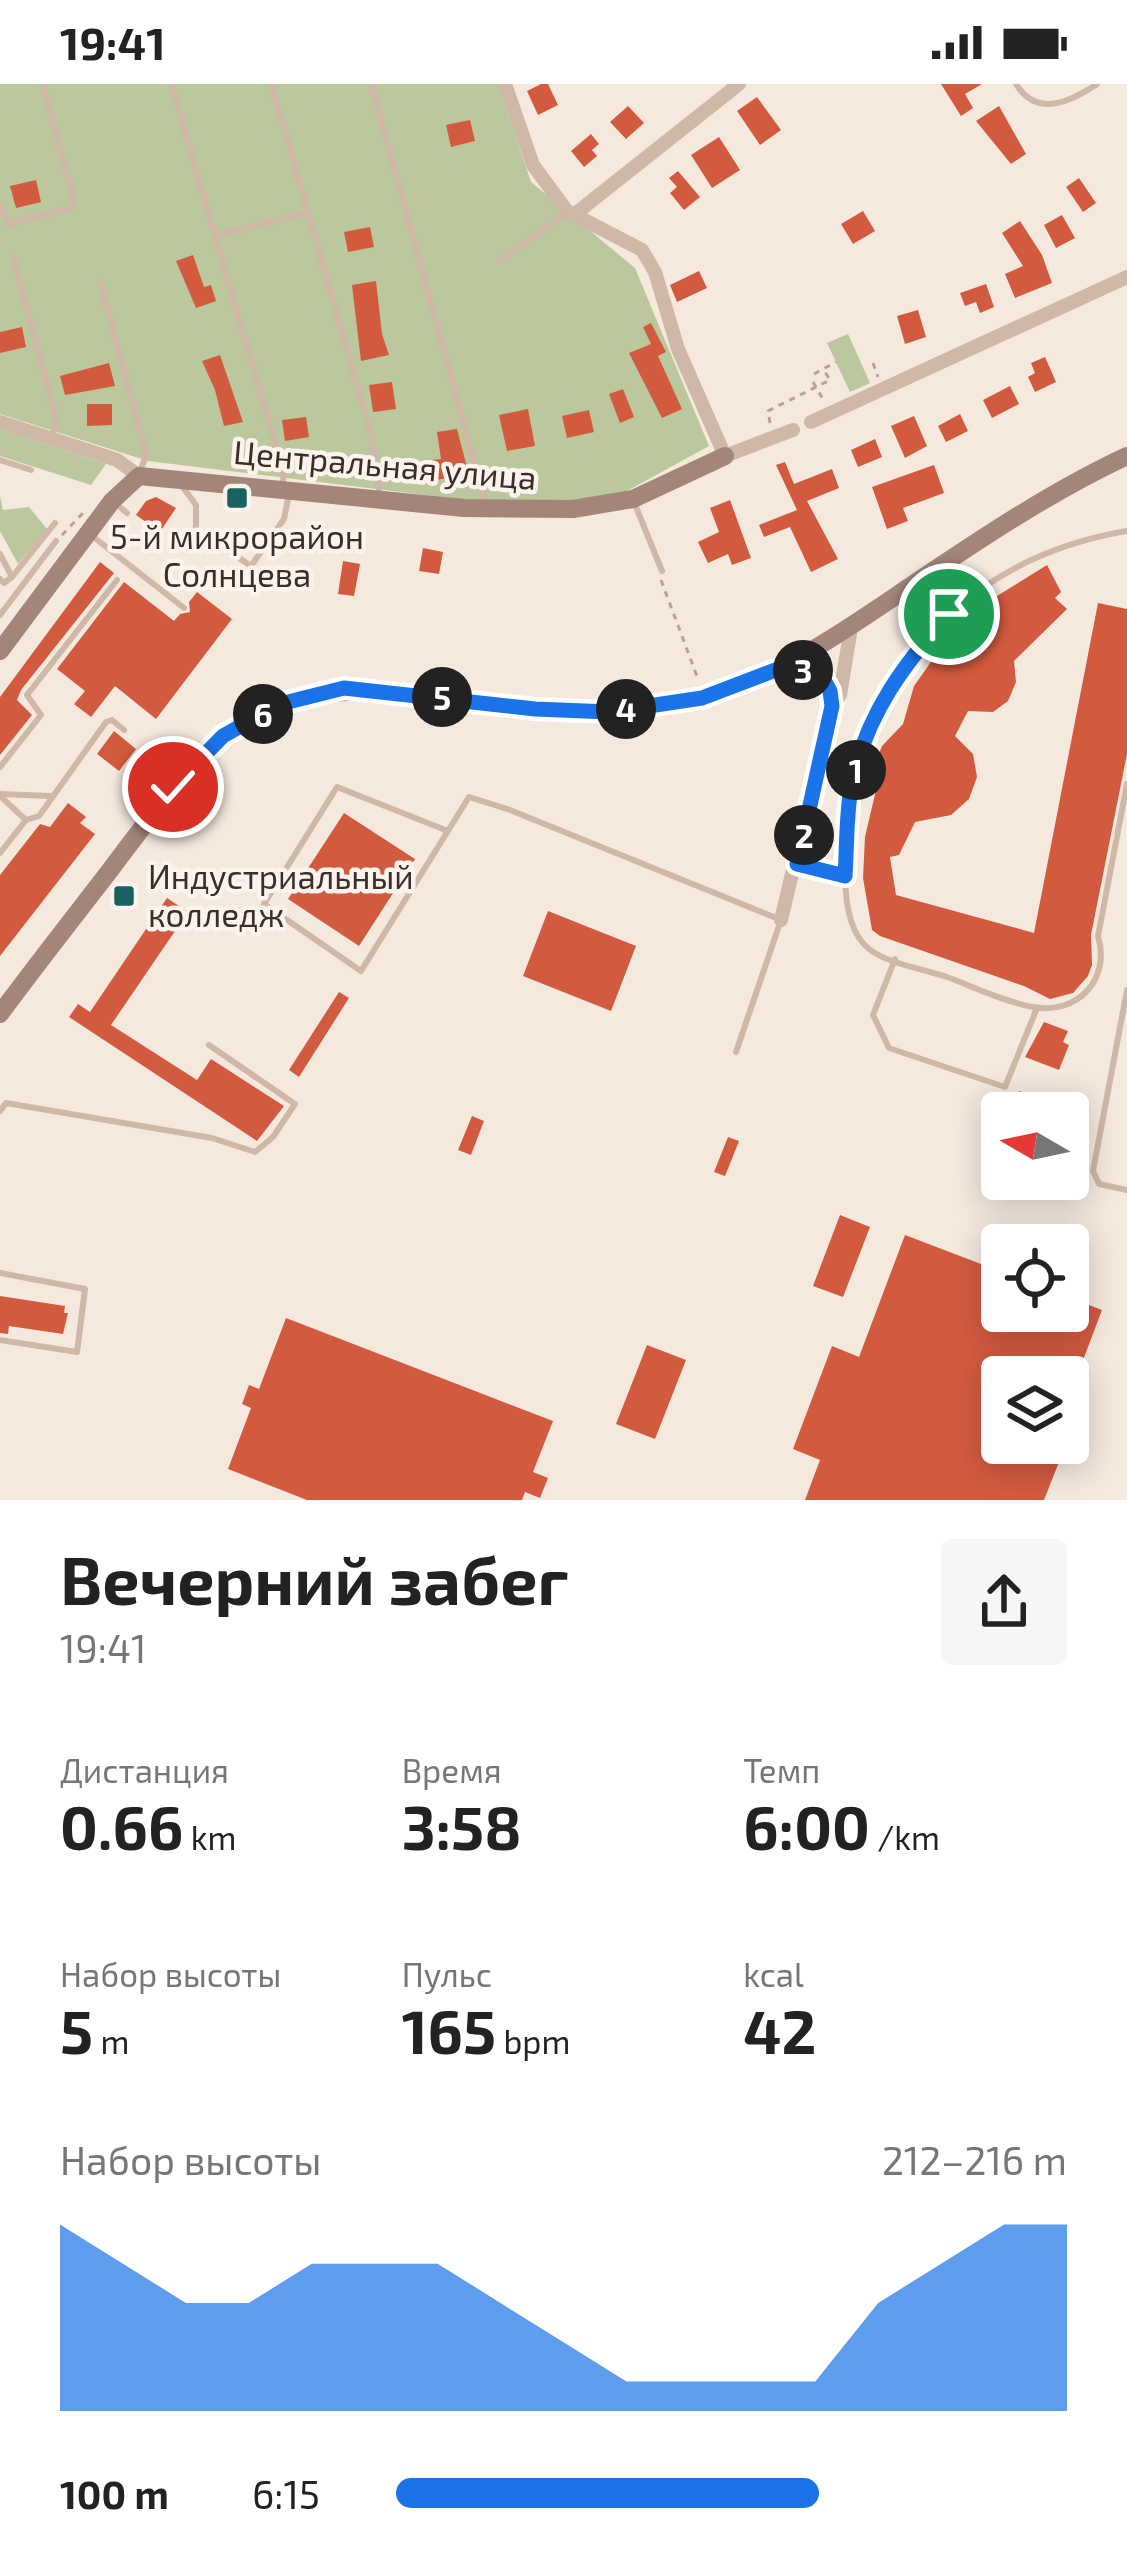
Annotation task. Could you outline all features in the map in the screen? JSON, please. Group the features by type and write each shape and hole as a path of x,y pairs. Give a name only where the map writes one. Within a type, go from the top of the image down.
{"street":[{"path":"506,84 533,165 571,213 642,250 655,272 678,349 724,456"},
{"path":"571,213 739,84"},
{"path":"811,422 1127,277"},
{"path":"0,422 117,460 139,476 119,507 88,532 0,651"},
{"name":"Центральная улица","path":"139,476 485,508 573,509 633,499 793,430"},
{"path":"0,1014 173,787 223,736 280,704 344,688 535,709 609,712 702,698 786,666 851,628 977,541 1127,456"},
{"path":"832,706 840,694 851,628"},
{"path":"781,920 832,706 822,676 786,666"}],"lane":[{"path":"0,206 9,224 71,208 74,199 42,84"},
{"path":"171,84 284,475 284,519 251,566 196,530 196,505 173,478"},
{"path":"271,84 371,435 382,485 380,500"},
{"path":"370,84 485,508"},
{"path":"1016,84 1024,97 1044,106 1071,101 1097,84"},
{"path":"215,236 307,213"},
{"path":"501,260 571,213"},
{"path":"13,257 57,423 50,438"},
{"path":"100,281 146,455 139,476"},
{"path":"0,460 31,470"},
{"path":"633,499 662,572"},
{"path":"4,581 55,523"},
{"path":"1127,531 1090,536 1012,568 949,614 902,666 873,715 852,784 845,876 848,904 861,937 868,948 895,959 1036,1008 1072,1003 1097,980 1103,952 1098,936 1127,784"},
{"path":"88,532 184,608"},
{"path":"0,615 56,541"},
{"path":"0,554 4,581 33,607"},
{"path":"0,767 40,715 27,694 117,580"},
{"path":"0,853 26,820 38,817 106,722 112,720 124,730"},
{"path":"448,831 337,787 264,904 361,971 448,831 469,797 781,920 736,1052"},
{"path":"0,795 50,796"},
{"path":"0,795 26,820"},
{"path":"797,864 845,876"},
{"path":"895,959 873,1015 889,1048 1005,1087 1036,1008"},
{"path":"1127,990 1093,1171 1099,1184 1127,1190"},
{"path":"0,1111 6,1103 212,1138 255,1152 273,1137 295,1104 209,1045"},
{"path":"0,1273 85,1289 77,1352 0,1340"}],"path":[{"path":"814,374 836,362"},
{"path":"772,431 768,411 830,380 824,369"},
{"path":"814,385 831,413"},
{"path":"56,541 88,508"},
{"path":"662,572 661,582 698,679"}],"green space":[{"path":"0,84 498,84 531,182 635,268 709,446 596,508 466,500 148,461 0,414"},
{"path":"848,334 870,383 850,392 827,343"},
{"path":"0,429 106,464 91,485 0,456"},
{"path":"0,496 3,510 29,507 47,529 18,564 0,531"}],"building":[{"path":"548,84 558,105 538,115 527,91"},
{"path":"941,84 982,84 965,94 973,108 961,116"},
{"path":"757,97 781,130 760,145 737,111"},
{"path":"628,106 644,123 626,139 610,122"},
{"path":"999,106 1026,154 1011,164 976,121"},
{"path":"470,120 475,141 451,147 446,125"},
{"path":"591,134 599,144 592,150 597,156 584,167 571,151"},
{"path":"719,137 740,170 712,188 691,155"},
{"path":"678,171 700,197 684,210 670,193 677,187 669,178"},
{"path":"1079,178 1096,203 1083,212 1066,187"},
{"path":"36,180 41,202 16,208 10,186"},
{"path":"863,211 875,231 853,244 841,224"},
{"path":"1062,215 1075,238 1056,248 1044,225"},
{"path":"1020,221 1042,255 1052,283 1015,298 1005,274 1023,266 1002,233"},
{"path":"370,227 374,247 348,252 344,232"},
{"path":"193,255 204,287 211,285 216,301 196,308 176,261"},
{"path":"699,271 707,288 677,302 670,285"},
{"path":"376,281 389,355 361,361 352,285"},
{"path":"986,284 994,307 980,313 976,302 965,306 960,293"},
{"path":"918,310 926,337 905,344 897,316"},
{"path":"651,323 666,352 658,356 682,409 662,418 629,353 651,344 643,327"},
{"path":"22,327 26,347 0,353 0,332"},
{"path":"220,355 243,422 224,426 202,361"},
{"path":"1045,357 1056,382 1035,392 1028,377 1035,373 1031,363"},
{"path":"109,363 115,386 65,395 60,376"},
{"path":"392,382 396,409 373,412 369,385"},
{"path":"1010,386 1019,404 992,418 983,400"},
{"path":"623,389 634,417 620,423 609,394"},
{"path":"87,404 112,404 112,425 87,426"},
{"path":"528,409 535,446 507,451 499,415"},
{"path":"589,410 594,432 567,438 562,416"},
{"path":"960,414 968,431 946,442 938,426"},
{"path":"914,416 927,446 905,458 891,426"},
{"path":"306,417 309,437 285,441 282,420"},
{"path":"457,429 469,475 435,480 432,460 441,459 437,432"},
{"path":"875,439 882,457 858,467 851,450"},
{"path":"785,462 794,484 832,469 839,488 807,501 838,559 811,572 790,527 764,537 759,525 797,510 776,465"},
{"path":"934,465 944,493 903,508 908,521 887,529 872,487"},
{"path":"156,497 176,508 160,532 136,515 146,501"},
{"path":"730,500 751,558 732,565 728,554 708,563 698,542 719,532 710,508"},
{"path":"423,548 443,552 439,574 419,571"},
{"path":"343,561 360,564 354,596 338,594"},
{"path":"100,562 114,573 21,690 17,700 32,715 0,755 0,697"},
{"path":"1047,565 1061,592 1055,598 1067,609 1014,661 1016,682 1008,701 993,712 968,711 955,736 973,754 977,777 969,799 951,815 915,822 899,855 890,857 896,895 1034,933 1098,603 1127,609 1127,754 1091,935 1092,965 1073,993 1050,999 880,936 872,930 863,878 876,761 882,746 903,724 914,686 945,642 989,601"},
{"path":"124,582 174,621 190,612 189,602 197,592 232,619 156,719 115,686 91,717 74,704 85,691 57,669"},
{"path":"114,731 136,749 119,771 97,754"},
{"path":"68,803 86,817 80,823 95,834 0,956 0,875 40,824 50,827"},
{"path":"344,813 415,859 359,946 288,899"},
{"path":"167,898 188,912 111,1025 197,1080 211,1059 284,1106 257,1141 69,1017 78,1004 90,1012"},
{"path":"548,911 636,946 611,1011 523,976"},
{"path":"339,992 349,998 299,1077 289,1070"},
{"path":"1044,1022 1068,1031 1063,1042 1069,1045 1059,1070 1025,1057"},
{"path":"472,1116 484,1121 471,1155 458,1150"},
{"path":"728,1137 739,1141 725,1176 714,1172"},
{"path":"840,1215 870,1227 843,1297 813,1286"},
{"path":"905,1235 981,1264 981,1332 1089,1332 1089,1305 1102,1310 1085,1356 981,1356 981,1464 1058,1464 1044,1500 805,1500 820,1460 793,1449 832,1346 859,1357"},
{"path":"0,1296 65,1306 63,1334 9,1326 8,1334 0,1333"},
{"path":"286,1318 553,1421 533,1472 548,1478 540,1498 525,1492 522,1500 307,1500 228,1469 251,1408 242,1404 249,1385 259,1389"},
{"path":"647,1345 686,1360 655,1439 616,1424"}],"place":[{"name":"5-й микрорайон Солнцева","path":"237,498"},
{"name":"Индустриальный колледж","path":"124,896"}],"route":[{"path":"173,787 223,736 280,704 344,688 535,709 609,712 702,698 786,666 822,676 832,706 797,864 845,876 852,784 873,715 902,666 949,614"}]}
